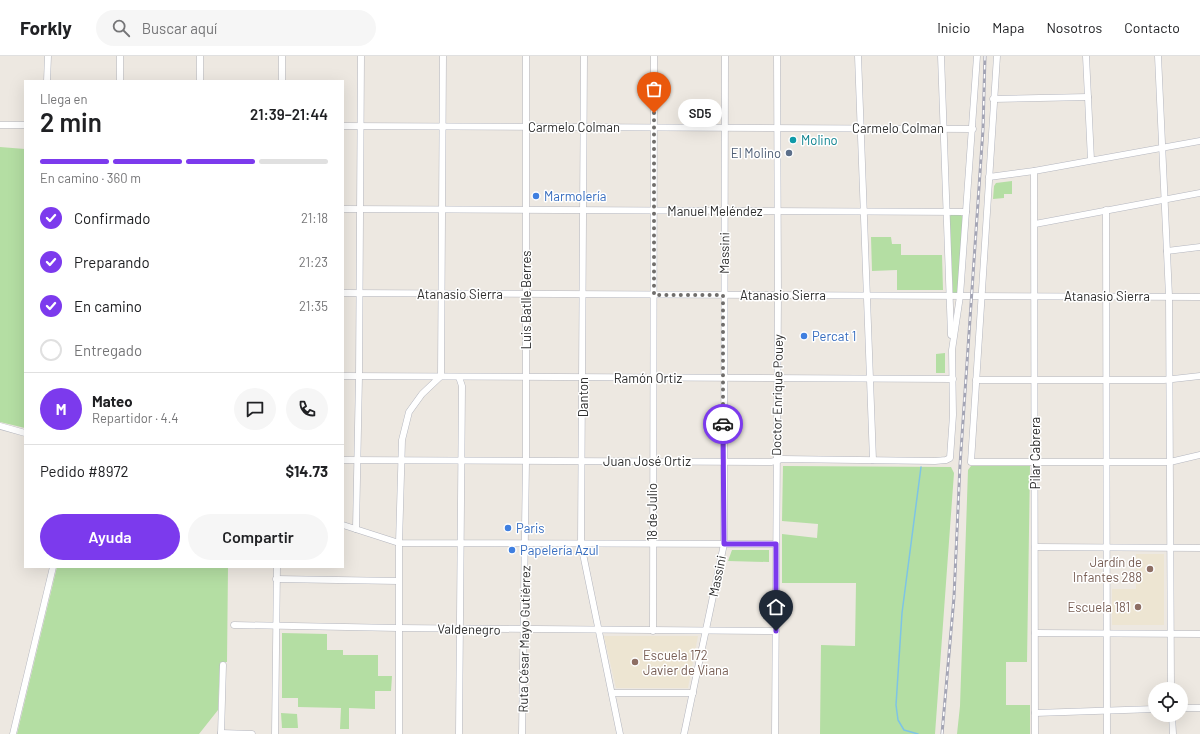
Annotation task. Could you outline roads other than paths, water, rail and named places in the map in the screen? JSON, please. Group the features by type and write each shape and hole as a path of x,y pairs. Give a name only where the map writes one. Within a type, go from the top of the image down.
{"street":[{"path":"48,56 48,80"},
{"path":"120,56 120,80"},
{"path":"200,56 200,80"},
{"path":"282,56 282,80"},
{"path":"356,529 360,293 361,56"},
{"path":"399,734 398,581 400,460 402,440 409,412 422,394 441,376 443,56"},
{"name":"Luis Batlle Berres","path":"525,544 527,210 526,56"},
{"name":"Danton","path":"584,56 581,544 620,734"},
{"name":"18 de Julio","path":"653,631 652,461 654,56"},
{"name":"Massini","path":"684,734 724,544 723,295 725,56"},
{"name":"Doctor Enrique Pouey","path":"775,734 778,296 777,56"},
{"path":"858,56 874,460"},
{"path":"940,56 953,379"},
{"path":"952,350 960,296 977,56"},
{"path":"997,56 993,99 971,462 1170,462 1200,455"},
{"path":"1086,56 1091,160"},
{"path":"1158,56 1169,296 1171,682"},
{"path":"993,99 1088,97"},
{"path":"0,125 24,125"},
{"name":"Carmelo Colman","path":"344,126 973,129"},
{"path":"989,177 1034,171 1200,141"},
{"name":"Pilar Cabrera","path":"1034,171 1035,734"},
{"path":"1035,224 1200,194"},
{"name":"Manuel Meléndez","path":"344,209 966,212"},
{"path":"1106,210 1107,734"},
{"path":"1167,250 1200,247"},
{"name":"Atanasio Sierra","path":"344,293 1200,297"},
{"name":"Ramón Ortiz","path":"344,376 953,379"},
{"path":"976,380 1169,379 1200,376"},
{"path":"459,377 462,386 463,461 459,734"},
{"name":"Juan José Ortiz","path":"344,460 946,460 950,458 953,415 953,379"},
{"path":"0,426 24,433"},
{"path":"344,525 399,543 776,544"},
{"name":"Ruta César Mayo Gutiérrez","path":"522,734 525,544"},
{"path":"1035,547 1200,548"},
{"path":"14,734 53,568"},
{"path":"275,734 277,568"},
{"path":"276,579 398,581"},
{"name":"Valdenegro","path":"234,625 523,630 776,631"},
{"path":"1035,633 1200,634"},
{"path":"223,665 221,734 252,734"},
{"path":"612,693 693,693"},
{"path":"1188,708 1200,708"},
{"path":"1035,713 1148,709"},
{"path":"1172,722 1173,734"}],"waterway":[{"path":"918,734 904,730 898,720 896,705 902,613 921,467"}],"railway":[{"path":"942,734 954,597 960,465 983,129 985,56"}],"place":[{"name":"SD5","path":"654,113"},
{"name":"Molino","path":"793,140"},
{"name":"El Molino","path":"789,153"},
{"name":"Marmolería","path":"536,196"},
{"name":"Percat 1","path":"804,336"},
{"name":"Paris","path":"508,528"},
{"name":"Papelería Azul","path":"512,550"},
{"name":"Jardín de Infantes 288","path":"1150,569"},
{"name":"Escuela 181","path":"1138,607"},
{"name":"Escuela 172 Javier de Viana","path":"635,662"}]}
